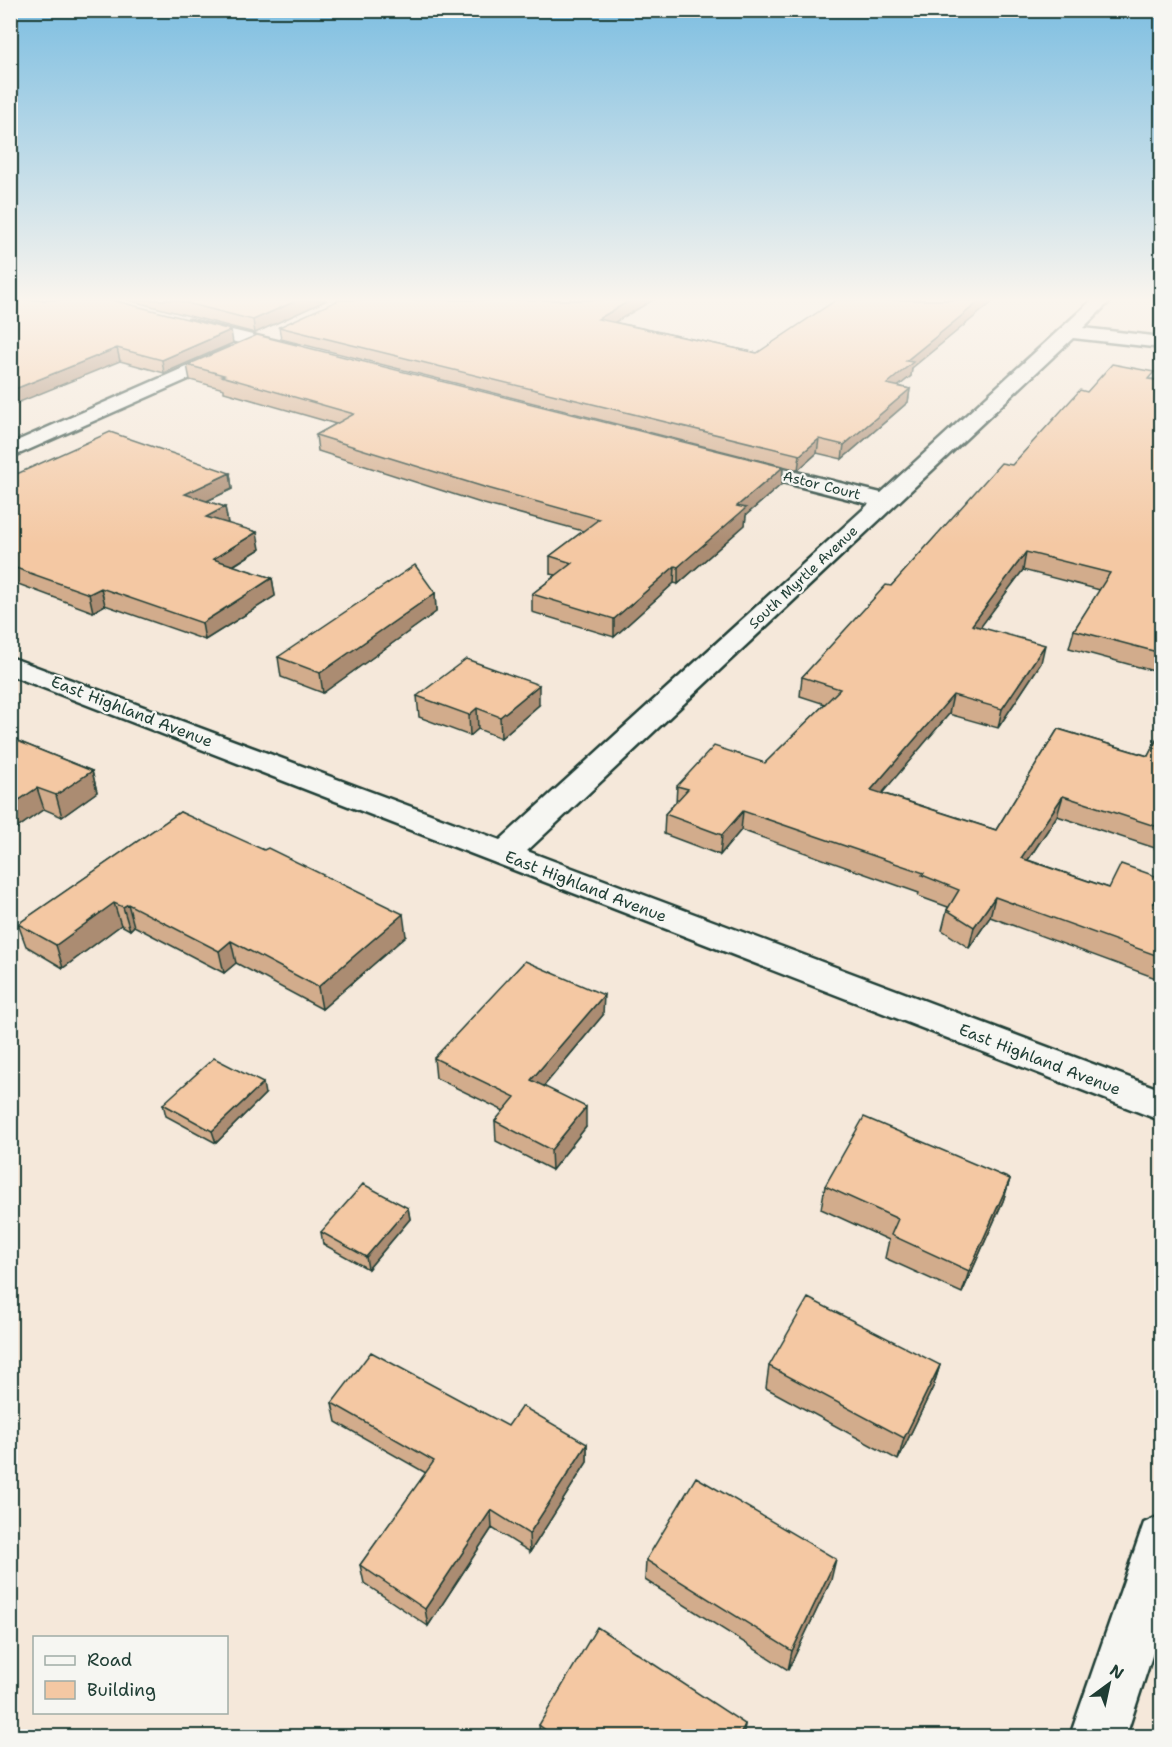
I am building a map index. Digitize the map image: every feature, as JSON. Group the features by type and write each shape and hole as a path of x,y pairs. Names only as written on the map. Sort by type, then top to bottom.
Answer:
{"street":[{"path":"10,452 168,382"},
{"name":"South Myrtle Avenue","path":"504,854 1014,382"},
{"name":"Astor Court","path":"725,461 885,501"},
{"name":"East Highland Avenue","path":"15,671 504,854 1161,1106"},
{"path":"1098,1737 1161,1541"}],"building":[{"path":"10,382 34,382 10,391"},
{"path":"240,382 442,382 783,467 737,506 746,508 614,619 532,594 572,563 550,556 599,519 484,487 316,435 354,414"},
{"path":"501,382 890,382 887,384 910,389 844,445 819,439 800,455"},
{"path":"1096,382 1161,382 1161,416 1156,424 1161,425 1161,653 1074,630 1110,573 1026,552 972,625 1045,645 1002,709 953,695 871,790 996,830 1058,729 1148,756 1161,731 1161,828 1063,796 1021,858 1109,888 1121,864 1161,878 1161,888 1154,903 1161,905 1161,957 995,897 974,927 947,910 959,890 922,875 924,873 743,811 722,835 665,814 688,789 677,786 714,746 765,763 840,689 802,677 886,585 891,586 1001,463 1012,465 1080,390 1087,392"},
{"path":"110,432 230,473 185,494 225,507 206,517 257,532 213,559 272,578 202,623 101,588 89,594 10,566 10,477"},
{"path":"415,565 435,593 320,673 278,657"},
{"path":"466,659 539,685 500,717 477,708 469,715 417,696"},
{"path":"10,738 92,771 56,795 37,788 10,806"},
{"path":"180,812 264,850 268,848 403,914 318,987 231,941 219,951 128,904 123,907 114,903 56,945 18,924"},
{"path":"525,961 604,995 531,1080 586,1107 551,1150 495,1121 515,1097 434,1058"},
{"path":"214,1058 263,1083 212,1131 163,1104"},
{"path":"864,1117 1010,1179 969,1271 891,1235 898,1219 825,1186"},
{"path":"363,1184 408,1208 366,1257 321,1232"},
{"path":"808,1298 940,1365 904,1438 769,1366"},
{"path":"371,1352 508,1426 522,1406 587,1444 529,1534 491,1510 425,1609 360,1565 434,1461 332,1403"},
{"path":"696,1477 836,1559 792,1651 646,1560"},
{"path":"597,1627 745,1724 739,1737 555,1737 539,1725"}]}
